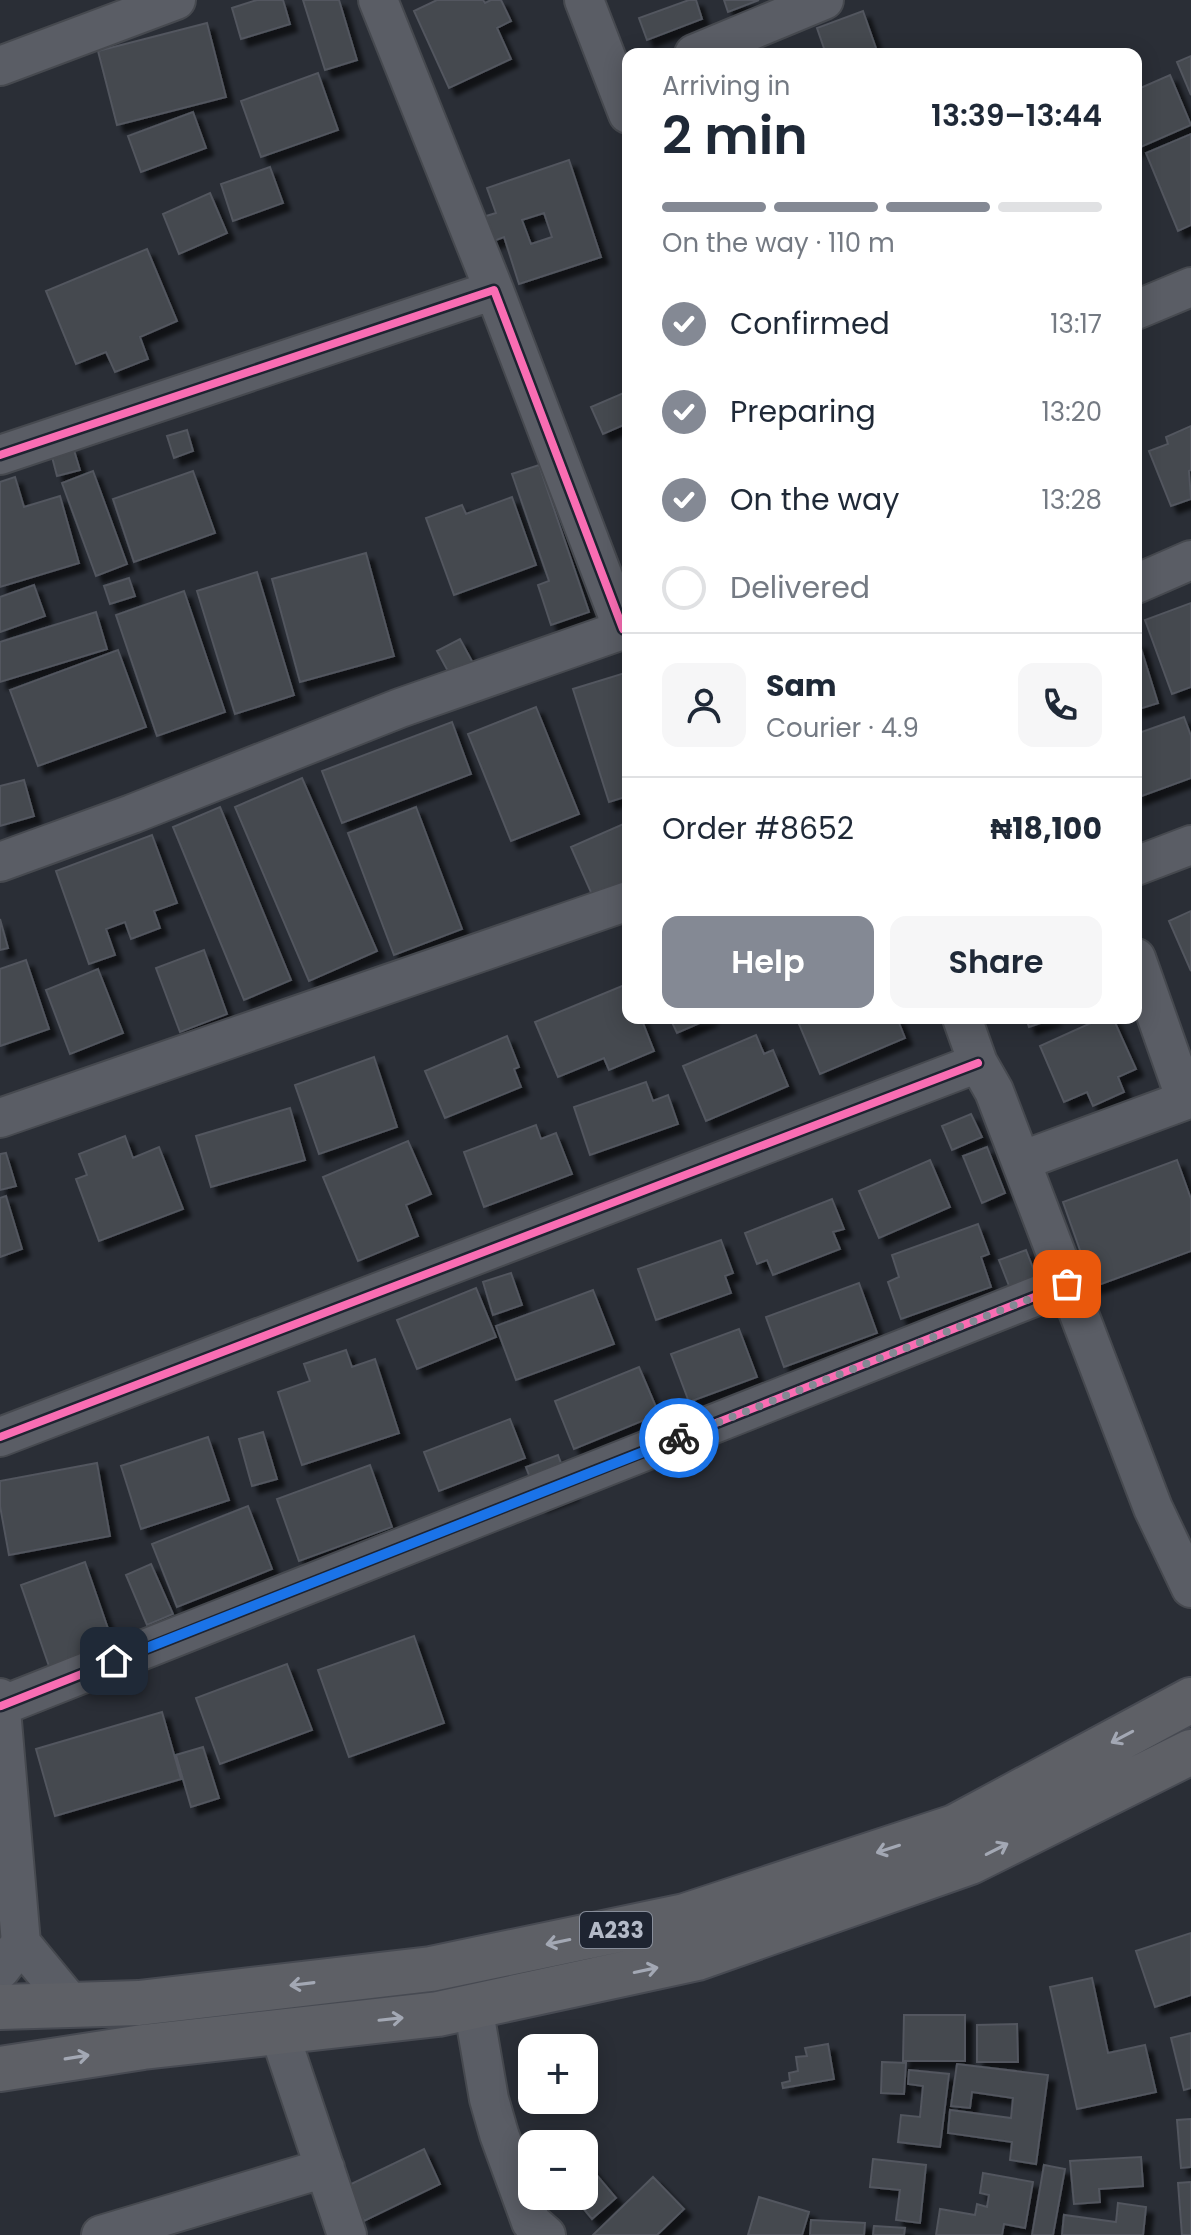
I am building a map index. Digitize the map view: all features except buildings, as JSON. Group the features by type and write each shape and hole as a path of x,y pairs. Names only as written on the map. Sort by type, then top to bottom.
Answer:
{"highway":[{"name":"A233","path":"0,2007 139,2003 431,1969 685,1916 955,1827 1191,1700"},
{"name":"A233","path":"0,2069 143,2047 438,2014 697,1958 970,1862 1191,1752"}],"street":[{"path":"0,66 176,0"},
{"path":"378,0 622,618"},
{"path":"584,0 622,88"},
{"path":"708,48 824,0"},
{"path":"1142,307 1191,287"},
{"path":"0,455 494,290"},
{"path":"1142,581 1191,560"},
{"path":"0,862 132,814 400,708 622,629"},
{"path":"1142,864 1191,845"},
{"path":"0,1118 622,903"},
{"path":"1021,1161 1188,1099 1142,974"},
{"path":"964,1024 978,1063 994,1091 1153,1508 1191,1588"},
{"path":"0,1437 978,1063"},
{"path":"1,1706 1067,1284"},
{"path":"0,1698 10,1956 72,2005"},
{"path":"473,2006 489,2099 499,2134 531,2222 546,2235"},
{"path":"279,2032 347,2235"},
{"path":"101,2235 325,2168"}],"cycle path":[{"path":"0,455 494,290 622,626"},
{"path":"0,1437 978,1063"},
{"path":"1,1706 1067,1284"}],"way so far":[{"path":"679,1438 1067,1284"}],"route":[{"path":"114,1661 679,1438"}]}
